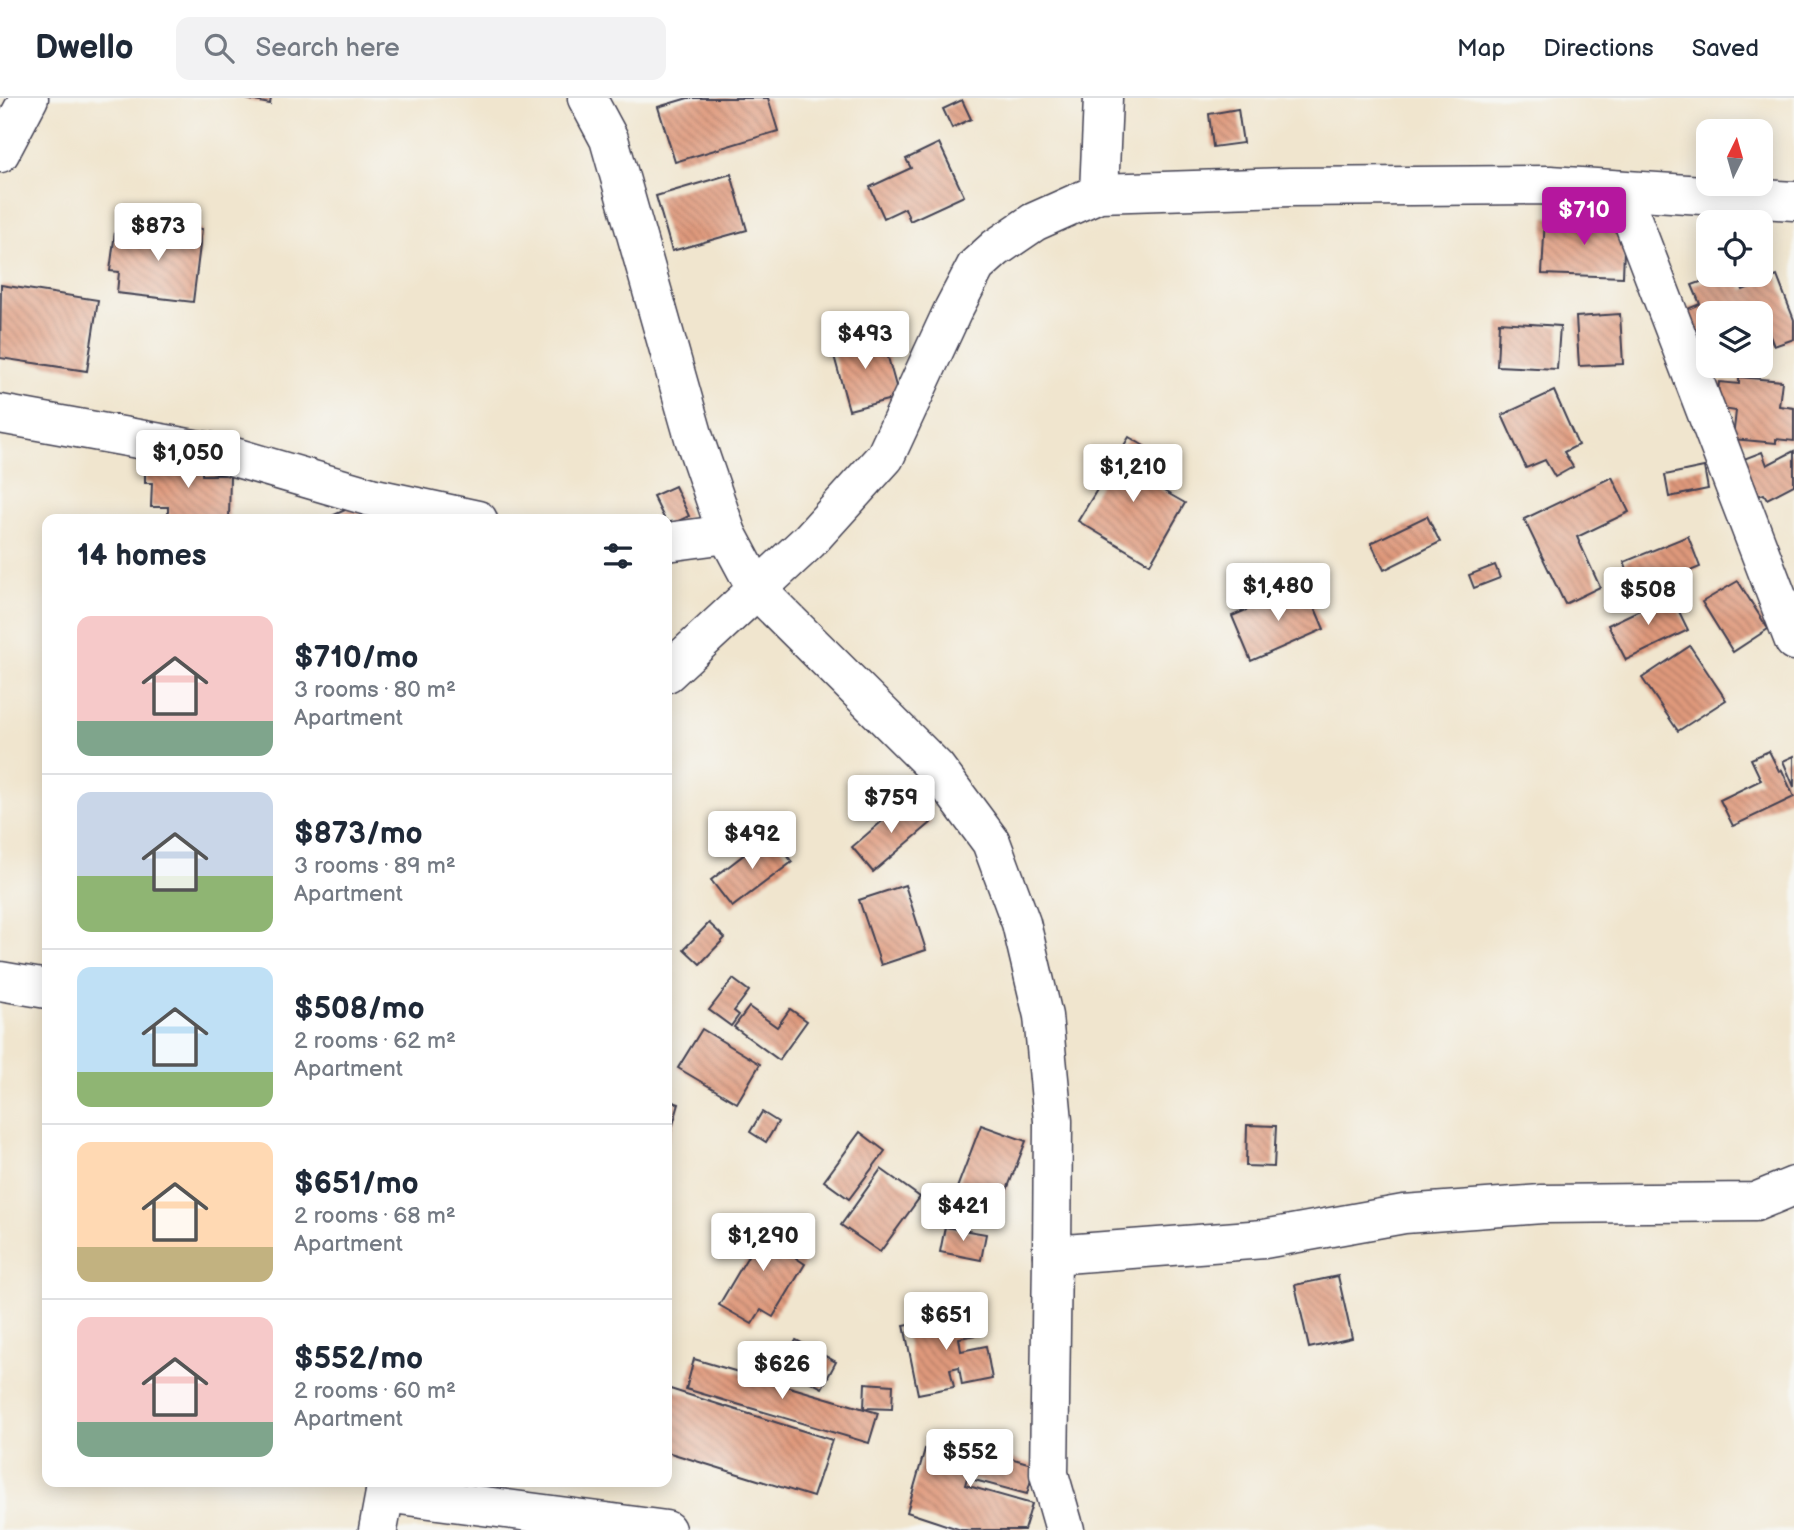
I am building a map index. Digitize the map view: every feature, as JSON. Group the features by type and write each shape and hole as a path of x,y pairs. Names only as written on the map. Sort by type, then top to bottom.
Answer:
{"street":[{"path":"0,153 29,98"},
{"path":"587,98 609,139 694,438 727,534 757,590 936,768 991,842 1021,923 1043,1016 1053,1121 1049,1474 1065,1530"},
{"path":"1099,193 1103,98"},
{"path":"672,668 809,541 885,457 976,266 996,248 1034,222 1099,193 1290,187 1550,185 1794,201"},
{"path":"1621,190 1794,641"},
{"path":"0,414 227,454 371,497 450,514"},
{"path":"672,541 727,534"},
{"path":"0,981 42,988"},
{"path":"1052,1255 1264,1239 1418,1213 1542,1204 1755,1202 1794,1186"},
{"path":"378,1530 386,1488 666,1530"}],"building":[{"path":"246,98 271,98 270,104"},
{"path":"688,98 768,98 778,131 675,162 658,107"},
{"path":"962,100 971,119 952,128 943,109"},
{"path":"1238,109 1243,143 1213,147 1209,114"},
{"path":"939,143 964,196 910,221 905,208 884,218 870,187 911,168 906,159"},
{"path":"731,174 747,230 672,251 656,196"},
{"path":"1545,217 1625,220 1623,277 1542,274"},
{"path":"171,225 202,229 193,302 117,293 119,272 110,271 115,232 137,235 137,227 156,230 155,238 169,240"},
{"path":"1777,276 1794,320 1794,339 1774,346 1773,301 1699,301 1692,285 1742,287 1743,290 1750,287 1773,287 1773,278"},
{"path":"1,285 98,300 87,371 0,358"},
{"path":"1696,306 1696,338 1685,310"},
{"path":"1620,314 1623,364 1579,366 1576,317"},
{"path":"1499,322 1560,326 1557,369 1497,366"},
{"path":"881,332 899,397 849,410 831,345"},
{"path":"1739,378 1782,381 1779,406 1794,408 1794,441 1776,439 1776,443 1733,439 1736,411 1717,408 1719,382 1739,384"},
{"path":"1554,391 1578,445 1564,452 1573,467 1555,477 1545,460 1526,468 1502,415"},
{"path":"1129,437 1163,457 1148,482 1185,503 1150,564 1078,521"},
{"path":"1794,451 1794,485 1767,499 1764,494 1752,498 1736,462 1762,452 1767,465"},
{"path":"202,456 202,475 230,475 229,514 168,514 168,507 151,507 152,483 145,483 145,461 168,462"},
{"path":"1704,467 1708,489 1669,497 1665,475"},
{"path":"1612,477 1629,512 1577,537 1600,587 1565,604 1524,519"},
{"path":"675,486 689,516 672,524 672,514 662,514 653,496"},
{"path":"356,505 360,514 336,514"},
{"path":"1427,516 1440,542 1384,570 1371,543"},
{"path":"1688,536 1700,567 1636,593 1624,562"},
{"path":"1495,565 1500,578 1474,588 1469,575"},
{"path":"1738,581 1768,629 1733,652 1702,602"},
{"path":"1305,585 1324,629 1251,661 1232,616"},
{"path":"1671,595 1688,630 1626,660 1608,625"},
{"path":"1690,646 1726,700 1678,731 1642,678"},
{"path":"1769,751 1779,771 1782,770 1794,797 1733,826 1720,800 1761,780 1751,759"},
{"path":"1794,756 1794,787 1783,761"},
{"path":"909,798 931,823 873,872 852,847"},
{"path":"771,834 792,862 732,907 711,880"},
{"path":"905,885 926,950 881,965 859,900"},
{"path":"709,923 725,938 700,964 684,949"},
{"path":"733,979 749,991 734,1011 739,1015 731,1026 709,1010"},
{"path":"749,1007 777,1027 790,1009 807,1021 779,1060 734,1027"},
{"path":"702,1029 760,1064 737,1103 678,1068"},
{"path":"672,1102 679,1104 672,1128"},
{"path":"762,1112 778,1122 766,1142 750,1132"},
{"path":"981,1125 1026,1141 1001,1205 957,1188"},
{"path":"1247,1125 1276,1126 1274,1167 1246,1166"},
{"path":"860,1132 885,1151 849,1199 824,1181"},
{"path":"881,1169 920,1197 880,1252 841,1225"},
{"path":"755,1219 803,1246 796,1258 805,1264 773,1317 761,1310 752,1324 719,1305 748,1256 737,1250"},
{"path":"945,1227 986,1234 981,1260 940,1252"},
{"path":"1338,1276 1352,1338 1309,1348 1295,1285"},
{"path":"978,1310 983,1334 959,1338 961,1351 986,1346 992,1379 962,1385 959,1367 950,1369 954,1387 918,1394 904,1325"},
{"path":"796,1340 836,1362 822,1388 782,1367"},
{"path":"694,1359 878,1413 869,1443 686,1389"},
{"path":"865,1383 893,1385 892,1409 864,1408"},
{"path":"672,1390 832,1440 813,1497 672,1454"},
{"path":"939,1438 1035,1465 1027,1494 967,1478 965,1485 1032,1504 1024,1530 961,1530 907,1512 925,1449 935,1451"}]}
